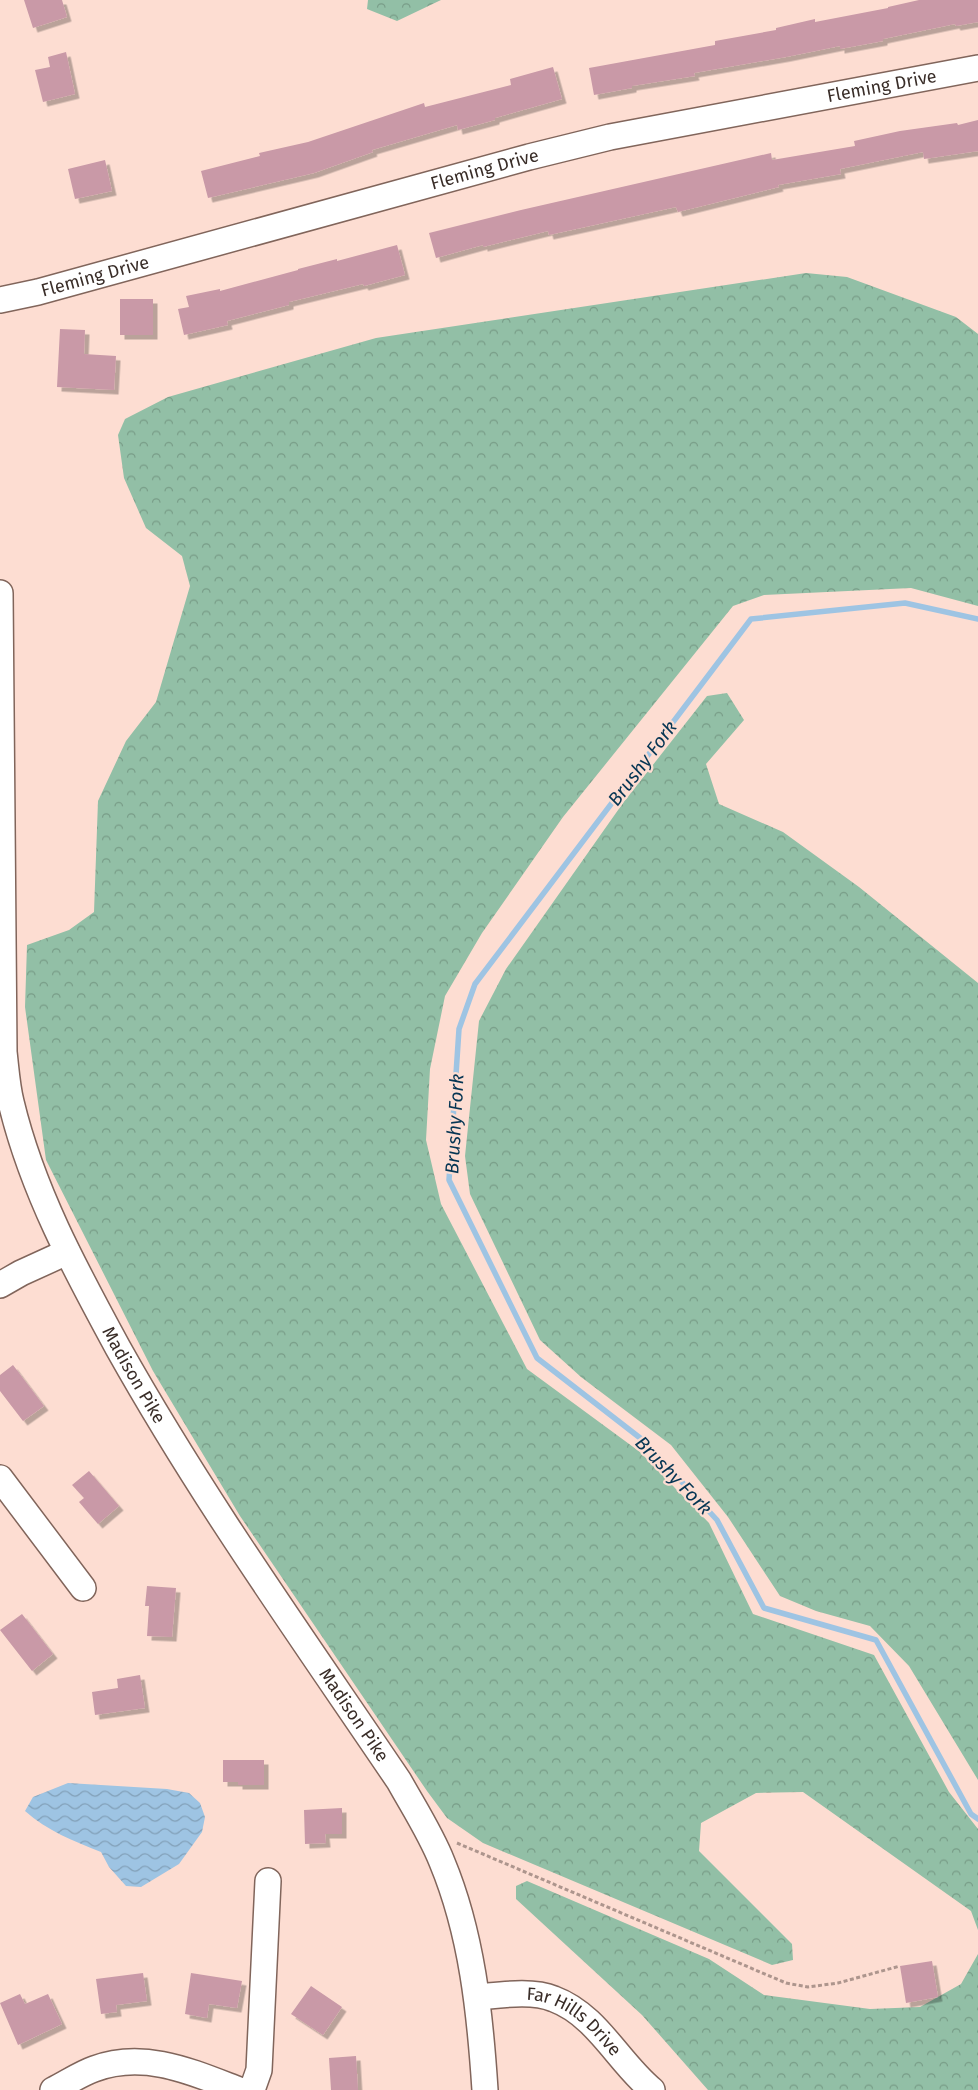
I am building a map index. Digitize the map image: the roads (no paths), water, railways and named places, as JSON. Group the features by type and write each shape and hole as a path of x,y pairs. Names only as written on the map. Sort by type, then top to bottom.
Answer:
{"street":[{"name":"Fleming Drive","path":"0,300 38,292 529,157 610,137 978,68"},
{"name":"Madison Pike","path":"0,593 1,894 4,1052 10,1100 40,1194 67,1252 176,1448 399,1781 442,1862 457,1904 478,1997 484,2090"},
{"path":"0,1285 67,1252"},
{"path":"0,1478 83,1588"},
{"path":"252,2090 259,2070 268,1881"},
{"name":"Far Hills Drive","path":"478,1997 532,1995 553,1998 571,2007 596,2029 622,2061 652,2090"},
{"path":"53,2090 94,2069 119,2063 147,2061 183,2069 239,2090"}],"water":[{"path":"68,1783 167,1789 189,1793 200,1803 205,1817 202,1832 179,1864 141,1887 126,1886 109,1867 101,1852 52,1830 25,1811 33,1797"}],"waterway":[{"name":"Brushy Fork","path":"978,619 905,603 751,619 475,984 459,1029 449,1180 537,1358 644,1441 717,1520 764,1608 876,1640 971,1814 978,1819"}]}
